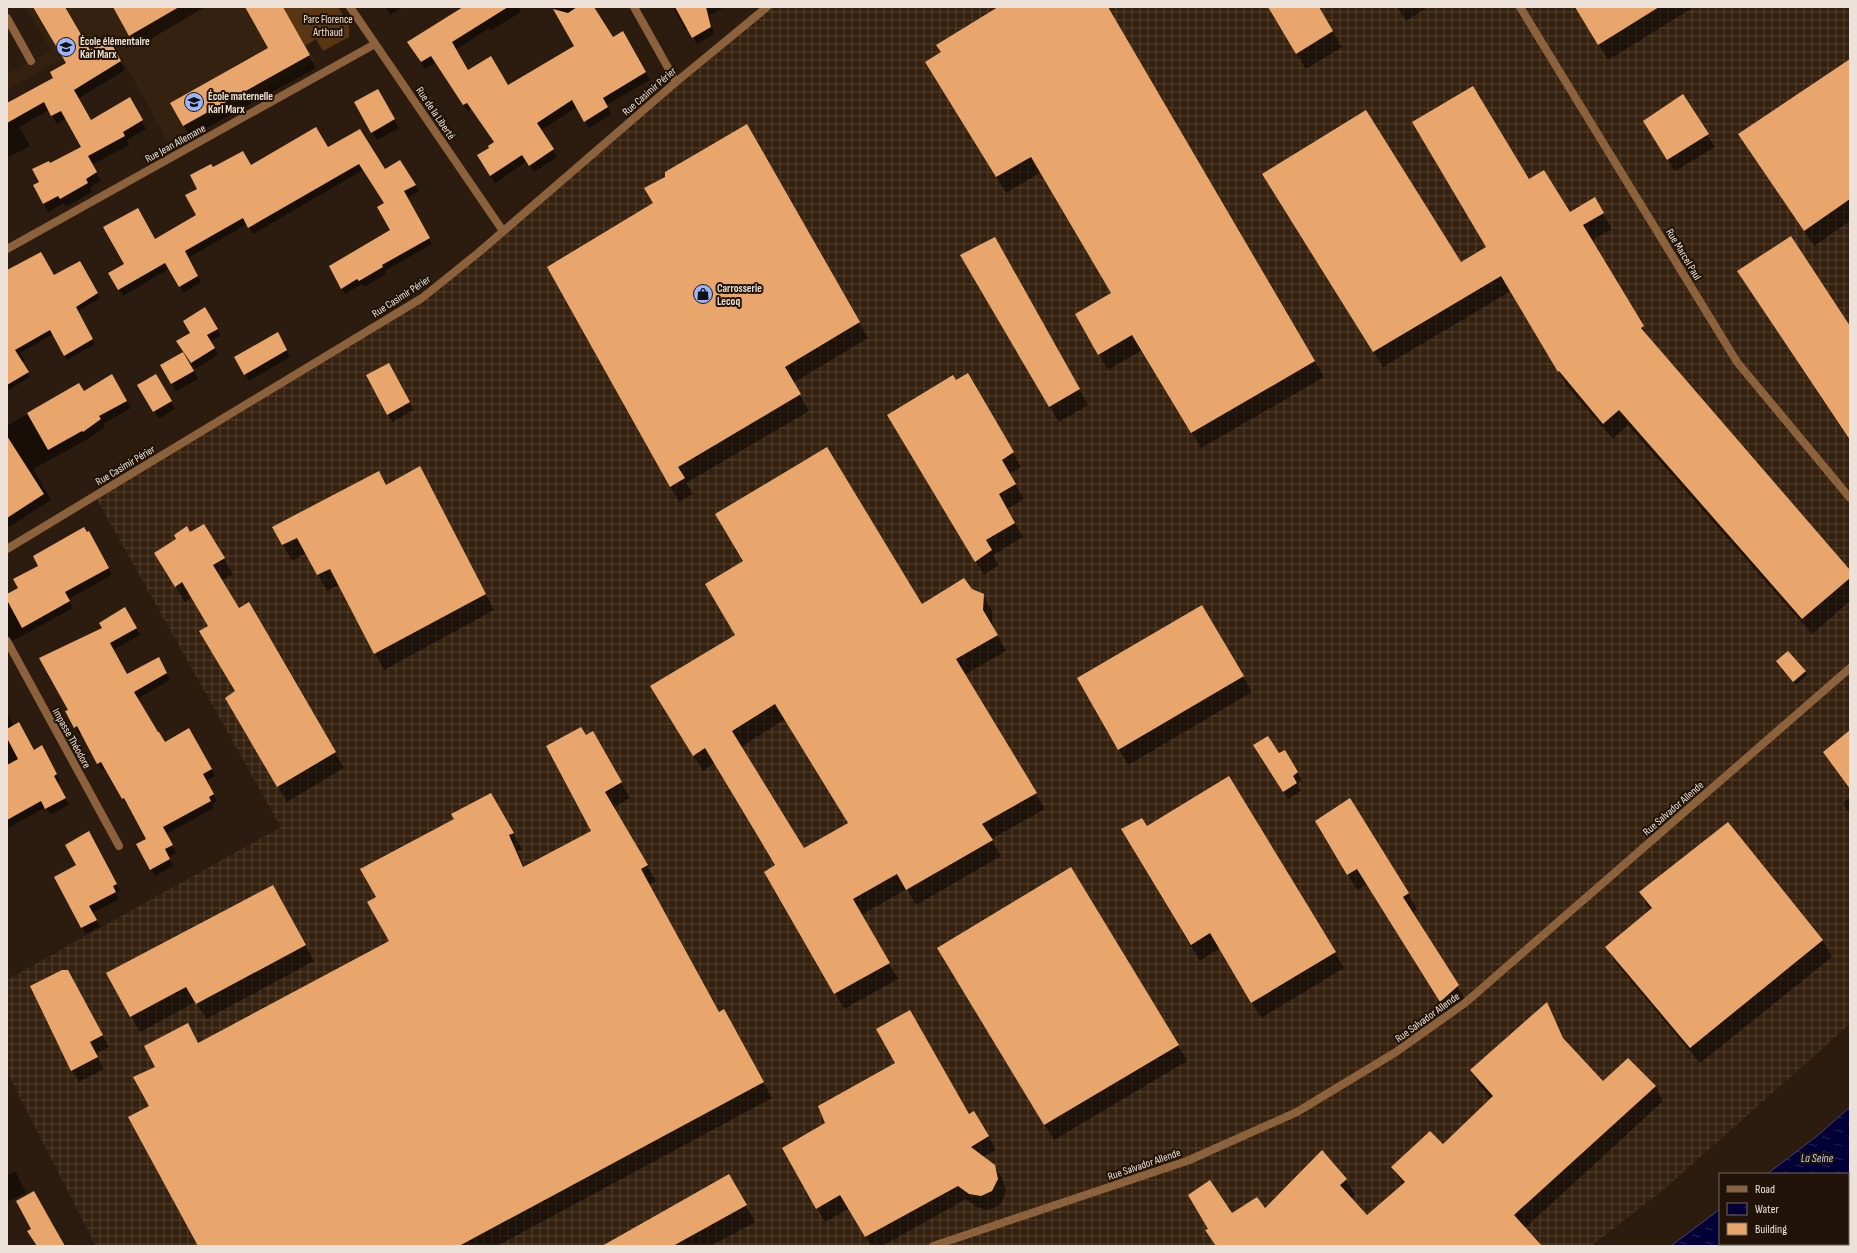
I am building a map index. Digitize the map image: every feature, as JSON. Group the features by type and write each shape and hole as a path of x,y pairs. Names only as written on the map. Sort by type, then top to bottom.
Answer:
{"street":[{"name":"Rue de la Liberté","path":"350,7 503,231"},
{"path":"634,7 676,82"},
{"name":"Rue Marcel Paul","path":"1520,7 1736,362 1850,498"},
{"name":"Rue Casimir Périer","path":"7,549 422,298 503,231 764,8"},
{"path":"7,18 31,61"},
{"name":"Rue Jean Allemane","path":"7,249 375,44"},
{"name":"Impasse Théodore","path":"7,641 119,846"},
{"name":"Rue Salvador Allende","path":"933,1246 1187,1161 1297,1112 1396,1052 1465,1003 1850,668"}],"shaded area":[{"name":"École maternelle Karl Marx","path":"26,7 283,7 315,61 168,142 108,33 7,90 7,74 51,50"},
{"path":"770,7 1850,7 1850,1024 1663,1190 1591,1246 96,1246 7,1072 7,980 281,827 95,496 422,298"}],"green space":[{"name":"Parc Florence Arthaud","path":"283,7 338,7 349,26 349,37 323,51 316,39 305,46"}],"water":[{"name":"La Seine","path":"1850,1107 1850,1246 1671,1246 1719,1210 1719,1245 1849,1245 1849,1173 1768,1173 1817,1136"}],"building":[{"path":"33,7 65,7 90,50 109,39 121,61 74,90 91,120 130,97 143,120 123,132 125,136 88,156 97,172 86,179 88,183 60,199 58,196 43,204 33,185 39,182 32,169 49,161 50,163 81,147 61,111 51,116 44,102 7,123 7,103 53,78 50,72 66,63"},
{"path":"113,7 179,7 129,36"},
{"path":"245,7 283,7 310,55 183,126 170,103 268,48"},
{"path":"463,7 508,7 452,42 468,70 491,56 508,85 574,46 553,9 568,13 577,7 594,7 613,37 623,31 646,72 603,98 608,107 584,122 572,100 537,123 554,149 529,166 522,155 490,176 477,155 489,148 488,146 494,142 467,103 463,105 431,56 421,62 407,42"},
{"path":"675,7 706,7 711,27 692,38"},
{"path":"998,7 1108,7 1315,361 1191,433 1132,335 1098,355 1075,314 1111,293 1031,157 996,177 925,62 941,52 936,45"},
{"path":"1268,7 1319,7 1333,31 1296,54"},
{"path":"1575,7 1659,7 1598,45"},
{"path":"1850,59 1850,199 1804,231 1738,134"},
{"path":"1473,86 1529,179 1544,170 1570,212 1595,197 1604,213 1583,225 1644,326 1641,328 1850,570 1850,578 1802,619 1619,410 1603,424 1559,371 1558,372 1501,276 1373,352 1262,174 1366,110 1461,262 1486,247 1412,122"},
{"path":"378,89 395,119 371,133 354,102"},
{"path":"1683,94 1709,134 1667,160 1643,121"},
{"name":"Carrosserie Lecoq","path":"747,124 860,322 785,367 801,394 678,467 685,478 670,487 547,267 653,203 644,188 665,177 665,172"},
{"path":"316,127 328,147 360,129 385,169 400,160 416,185 404,191 430,238 382,265 383,267 359,281 357,279 341,289 329,266 390,230 377,207 384,203 359,164 248,228 243,218 185,251 198,276 179,287 165,263 118,290 108,273 124,264 103,227 138,208 155,239 196,215 185,195 197,189 190,175 211,164 213,167 243,151 251,165"},
{"path":"1791,236 1850,326 1850,440 1737,271"},
{"path":"995,237 1080,389 1049,407 960,255"},
{"path":"41,252 54,275 80,261 98,293 76,307 93,339 64,356 50,330 15,350 29,372 7,385 7,270"},
{"path":"205,307 218,329 207,335 215,348 191,363 176,341 190,333 183,321"},
{"path":"278,332 287,350 244,375 234,357"},
{"path":"183,352 194,371 171,384 160,365"},
{"path":"389,363 410,402 387,415 366,375"},
{"path":"968,373 1014,452 1002,460 1016,484 999,494 1015,523 986,540 992,550 975,562 887,415 953,375 956,380"},
{"path":"112,374 127,401 99,416 101,419 83,432 82,431 48,450 27,413 79,383 84,391"},
{"path":"156,374 172,401 153,412 137,385"},
{"path":"7,436 44,494 7,518"},
{"path":"827,447 922,604 964,578 972,589 984,594 983,610 998,635 956,659 1037,793 982,824 993,840 906,890 897,874 853,899 890,963 834,994 764,872 775,865 705,748 693,756 650,686 735,635 705,584 743,561 715,514","holes":["775,704 848,823 804,848 732,731"]},
{"path":"420,466 486,594 374,654 330,569 317,575 297,538 282,545 272,527 379,471 386,485"},
{"path":"204,524 225,558 213,565 239,608 249,602 336,752 277,787 225,698 235,691 199,631 208,626 182,582 175,587 154,553 176,539 174,535 187,526 190,532"},
{"path":"84,527 87,532 89,531 109,568 65,592 70,601 22,628 7,600 7,594 18,588 13,579 38,566 33,556"},
{"path":"1202,605 1244,676 1118,750 1077,678"},
{"path":"125,607 137,628 110,643 127,674 159,657 167,673 134,692 165,742 189,728 212,769 203,774 214,794 209,797 211,801 163,827 173,845 165,849 170,859 150,870 136,844 146,839 124,798 122,799 101,762 97,764 77,726 74,728 65,711 68,710 39,658 102,628 99,623"},
{"path":"1788,651 1806,671 1793,682 1776,661"},
{"path":"19,722 34,750 42,745 57,774 54,776 66,798 45,809 41,801 7,820 7,765 18,759 7,738 7,729"},
{"path":"581,727 586,735 593,731 622,782 605,792 648,865 641,869 719,1012 724,1009 764,1082 459,1246 198,1246 128,1117 149,1106 133,1077 155,1067 144,1046 188,1023 198,1043 389,941 367,902 376,897 360,869 454,819 451,814 491,793 514,833 509,835 523,867 591,831 546,746"},
{"path":"1850,730 1850,789 1823,752"},
{"path":"1268,736 1279,753 1285,750 1298,772 1293,776 1297,783 1283,792 1253,745"},
{"path":"1229,776 1336,952 1251,1003 1210,933 1191,945 1121,829 1142,818 1147,826"},
{"path":"1350,798 1409,893 1403,897 1459,985 1440,1002 1357,869 1347,875 1315,821"},
{"path":"1728,822 1823,940 1690,1048 1605,947 1652,908 1639,892"},
{"path":"89,831 117,884 113,886 116,892 89,906 97,920 81,928 54,877 76,865 65,845"},
{"path":"1071,867 1179,1045 1044,1125 937,948"},
{"path":"273,885 306,945 196,1004 186,987 130,1017 106,973"},
{"path":"62,970 68,970 103,1035 90,1042 98,1057 71,1071 30,986"},
{"path":"1547,1002 1563,1038 1603,1081 1628,1058 1656,1086 1514,1215 1542,1246 1216,1246 1205,1230 1208,1229 1188,1195 1210,1180 1232,1213 1257,1197 1265,1208 1322,1150 1347,1179 1340,1185 1367,1215 1405,1182 1391,1167 1430,1131 1443,1144 1493,1096 1470,1070"},
{"path":"910,1010 969,1114 974,1111 989,1136 971,1147 995,1165 998,1179 992,1191 981,1196 969,1194 958,1186 865,1237 840,1195 816,1209 782,1148 825,1123 818,1106 895,1063 876,1029"},
{"path":"729,1174 747,1205 673,1246 602,1246"},
{"path":"34,1191 65,1246 37,1246 27,1231 31,1229 16,1201"}],"place":[{"name":"École élémentaire Karl Marx","path":"66,47"},
{"name":"École maternelle Karl Marx","path":"194,102"},
{"name":"Carrosserie Lecoq","path":"703,294"}]}
